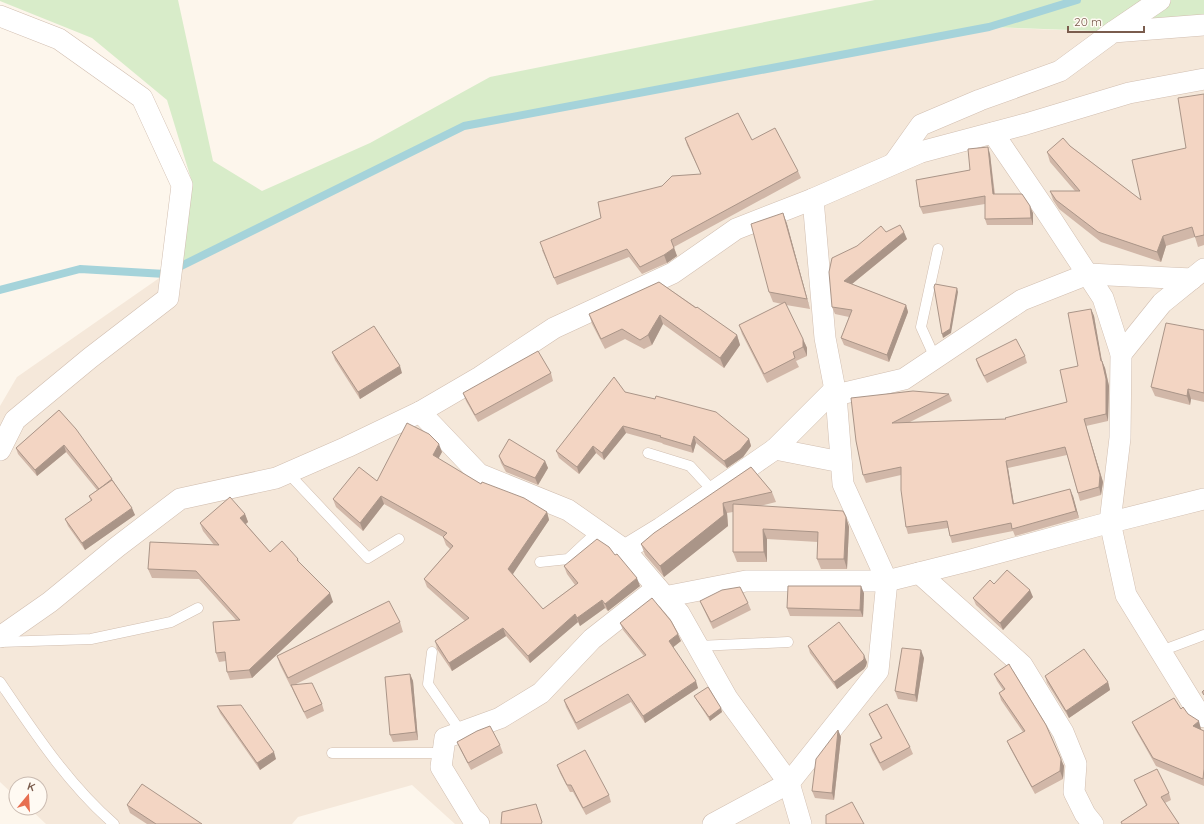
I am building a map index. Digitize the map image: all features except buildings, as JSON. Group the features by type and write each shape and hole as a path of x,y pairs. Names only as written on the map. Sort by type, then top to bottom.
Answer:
{"street":[{"path":"894,163 921,125 980,100 1060,71 1160,0"},
{"path":"0,16 59,39 142,98 182,185 168,298 90,358 15,420 0,450"},
{"path":"1113,32 1204,25"},
{"path":"0,637 50,602 117,547 180,499 276,478 347,447 420,412 480,377 554,328 673,273 736,229 813,199 921,152 993,133 1128,93 1204,79"},
{"path":"993,133 1103,298 1121,354 1120,438 1110,522 1126,595 1198,712 1204,717"},
{"path":"713,824 789,783 878,670 886,581 843,484 835,392 825,338 813,199"},
{"path":"625,550 661,528 776,449 835,392 904,379 1022,300 1088,274 1198,274"},
{"path":"1121,354 1162,303 1198,274"},
{"path":"420,412 479,474 568,510 625,550 679,613 727,698 789,783 801,824"},
{"path":"776,449 841,462"},
{"path":"479,824 472,818 441,767 445,738 500,718 542,693 592,639 661,592 746,581 886,581 1204,499"},
{"path":"919,573 1022,665 1063,732 1076,764 1074,792 1085,814 1093,824"}],"lane":[{"path":"935,358 921,327 938,249"},
{"path":"648,453 690,466 713,491"},
{"path":"288,473 368,558 399,539"},
{"path":"540,562 568,559 598,531"},
{"path":"0,642 91,639 171,622 198,608"},
{"path":"1161,651 1204,635"},
{"path":"698,646 788,642"},
{"path":"432,652 428,684 461,732"},
{"path":"0,682 43,746 95,808 114,824"},
{"path":"332,752 443,753"}],"shaded area":[{"path":"989,27 1204,36 1204,824 455,824 412,785 298,817 292,824 46,824 38,816 48,816 48,776 8,776 8,790 0,782 0,406 17,377 165,274 464,126"}],"green space":[{"path":"0,0 178,0 213,161 262,191 370,143 490,77 875,0 1143,0 1098,31 989,27 464,126 182,266 192,182 167,100 92,38"},
{"path":"1160,0 1204,0 1204,36 1113,32"}],"waterway":[{"path":"0,290 80,269 165,274 464,126 989,27 1077,0"}]}
